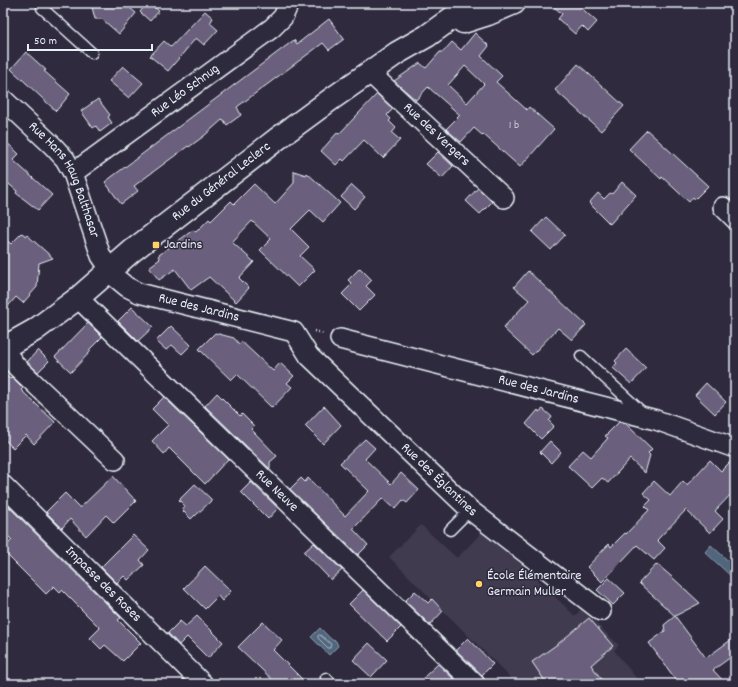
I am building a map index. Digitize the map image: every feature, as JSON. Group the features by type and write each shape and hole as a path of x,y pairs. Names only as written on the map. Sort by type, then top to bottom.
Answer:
{"main road":[{"name":"Rue du Général Leclerc","path":"3,348 35,330 78,298 132,251 281,136 369,72 427,36 452,18 480,3"},
{"name":"Rue du Général Leclerc","path":"427,36 514,3"}],"street":[{"name":"Rue Léo Schnug","path":"73,172 272,28 283,18 289,3"},
{"name":"Rue des Vergers","path":"369,72 504,198"},
{"name":"Rue Hans Haug Balthasar","path":"3,99 65,159 73,172 99,252 110,271"},
{"name":"Rue des Jardins","path":"110,271 126,287 139,293 294,332"},
{"name":"Rue Neuve","path":"78,298 475,684"},
{"name":"Rue des Églantines","path":"294,332 309,356 470,510 601,611"},
{"name":"Rue des Jardins","path":"340,339 648,418 735,448"},
{"path":"3,348 16,366 115,460"},
{"name":"Impasse des Roses","path":"3,485 203,684"}],"lane":[{"path":"42,8 92,53"},
{"path":"581,356 648,418"},
{"path":"450,530 470,510"}],"shaded area":[{"name":"École Élémentaire Germain Muller","path":"421,525 457,558 485,529 575,616 581,609 619,645 614,650 641,684 517,684 389,557"}],"water":[{"path":"711,545 735,567 734,579 705,552"},
{"path":"320,628 332,640 336,641 338,646 329,655 311,637"}],"building":[{"path":"91,3 124,3 136,13 119,34 102,19 95,19"},
{"path":"147,3 150,3 159,11 150,21 140,12"},
{"path":"550,3 576,3 597,22 588,32 582,26 575,34 558,19 562,14"},
{"path":"205,11 213,18 210,23 218,30 204,45 196,38 168,71 150,56 164,41 171,47"},
{"path":"329,19 344,39 329,50 323,43 237,107 241,115 227,125 223,119 204,136 134,186 138,191 121,204 105,182 294,40 297,44"},
{"path":"475,33 489,46 481,56 502,76 496,82 527,110 529,107 554,129 520,167 483,134 482,135 474,128 461,142 446,129 460,115 428,87 416,100 394,81 420,63 426,68 440,52 443,52 452,42 461,50","holes":["465,66 484,84 467,103 448,85"]},
{"path":"26,52 46,70 44,71 70,94 56,111 11,69"},
{"path":"578,64 624,106 601,131 555,90"},
{"path":"123,66 143,83 129,98 109,81"},
{"path":"377,94 393,109 387,115 391,119 389,121 396,128 392,133 400,140 383,158 364,140 344,161 342,159 336,165 321,151 337,133 339,134"},
{"path":"98,99 110,115 108,117 112,123 100,132 96,126 93,128 81,111"},
{"path":"647,130 708,186 695,199 693,197 689,202 662,177 661,179 629,149"},
{"path":"3,139 19,154 13,160 52,195 38,210 16,193 17,191 3,179"},
{"path":"438,152 453,166 442,178 426,164"},
{"path":"294,171 306,175 307,173 340,203 323,222 310,210 291,229 309,247 300,256 315,270 298,287 260,250 271,239 252,221 232,242 254,262 239,278 249,288 236,302 209,277 191,290 175,269 159,280 149,267 160,259 158,256 159,255 193,230 196,232 209,219 211,221 231,201 234,204 254,184 275,204 294,183"},
{"path":"622,182 636,195 610,224 589,203 598,193 604,199 610,193 612,194"},
{"path":"352,185 365,197 354,209 341,197"},
{"path":"478,188 492,202 480,214 466,201"},
{"path":"546,217 565,235 551,250 532,232"},
{"path":"22,233 26,236 27,235 53,258 39,263 37,287 23,303 16,297 3,312 3,237 11,244"},
{"path":"360,268 372,280 366,286 375,295 359,311 342,294 352,284 348,280"},
{"path":"528,271 586,325 572,340 558,328 532,355 503,328 529,300 514,287"},
{"path":"132,307 153,327 138,341 118,321"},
{"path":"88,323 102,337 71,372 55,357"},
{"path":"171,326 191,345 182,354 172,345 166,350 156,341"},
{"path":"215,333 234,338 239,344 242,342 273,371 280,363 294,376 287,383 292,387 272,408 237,374 231,380 199,349"},
{"path":"626,349 646,368 631,384 613,368 617,363 615,361"},
{"path":"38,350 49,361 38,372 27,362"},
{"path":"3,373 10,379 12,377 23,388 21,390 55,422 34,444 26,435 13,448 3,438"},
{"path":"706,383 726,402 715,414 695,395"},
{"path":"217,393 240,416 242,414 254,426 251,429 277,456 270,462 270,469 205,406"},
{"path":"164,397 228,459 205,484 169,448 164,454 152,441 168,425 152,409"},
{"path":"324,406 341,425 323,444 305,426"},
{"path":"543,409 552,417 549,421 554,426 541,439 526,424 538,410 539,412"},
{"path":"619,422 625,423 652,449 648,453 650,455 645,473 630,459 608,483 602,478 592,488 568,466 583,450 591,457 608,438 605,436"},
{"path":"365,439 375,448 365,459 391,484 401,473 419,490 407,503 403,500 395,509 383,498 353,529 368,545 358,555 290,489 301,478 305,482 308,478 345,516 369,491 340,463"},
{"path":"550,441 561,452 551,463 540,452"},
{"path":"733,459 735,459 735,490 715,511 723,519 710,533 686,510 657,540 665,548 654,560 637,545 602,582 587,567 609,544 611,547 625,533 626,534 649,510 645,506 651,500 643,493 654,481 670,496 683,481 687,485 710,460 721,471"},
{"path":"113,476 136,501 114,523 106,515 86,536 70,519 62,528 46,512 65,493 80,508"},
{"path":"251,482 278,508 268,519 241,492"},
{"path":"195,484 212,500 191,519 182,510 185,506 179,500"},
{"path":"3,501 121,618 118,620 141,643 123,661 105,645 101,649 90,638 100,628 62,590 60,592 54,586 46,594 3,551 3,549 12,540 3,531"},
{"path":"133,535 149,550 140,560 144,565 128,580 124,576 117,583 101,567"},
{"path":"314,543 342,570 331,580 304,552"},
{"path":"657,564 700,603 675,616 639,583"},
{"path":"205,566 231,591 222,601 218,596 205,609 184,588"},
{"path":"609,578 625,593 613,605 597,590"},
{"path":"363,590 401,627 387,641 349,604"},
{"path":"415,591 428,603 432,599 443,611 430,625 405,601"},
{"path":"197,616 223,642 208,658 187,637 179,645 168,633 180,621 186,626"},
{"path":"675,616 706,658 735,637 735,654 713,670 726,684 679,684 649,643 665,631 664,625"},
{"path":"589,618 613,646 591,665 605,684 547,684 532,662 559,643"},
{"path":"263,622 282,640 273,650 307,684 277,684 238,647"},
{"path":"468,638 493,664 482,675 456,650"},
{"path":"369,643 387,660 371,677 353,660"},
{"path":"438,664 459,684 431,684 424,677"}],"place":[{"name":"Jardins","path":"156,245"},
{"name":"École Élémentaire Germain Muller","path":"479,584"}]}
